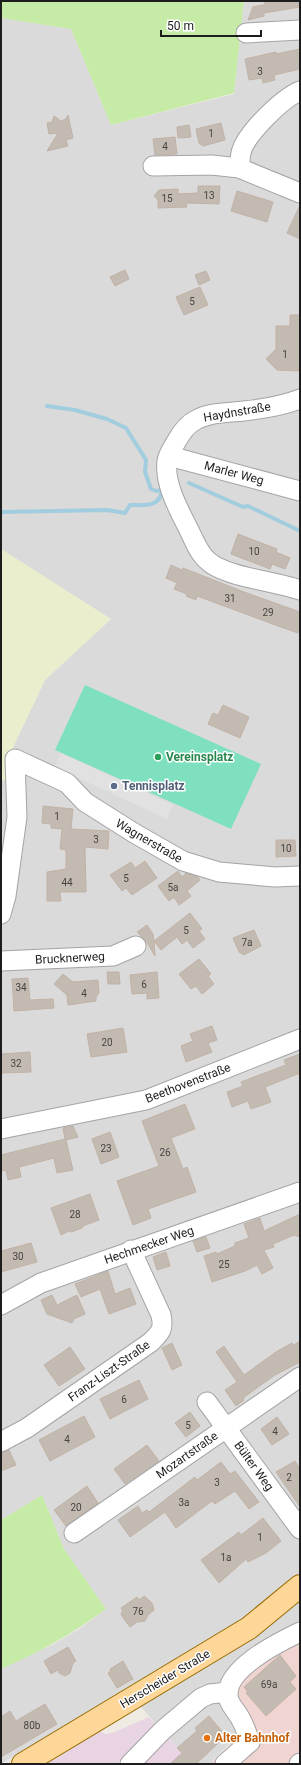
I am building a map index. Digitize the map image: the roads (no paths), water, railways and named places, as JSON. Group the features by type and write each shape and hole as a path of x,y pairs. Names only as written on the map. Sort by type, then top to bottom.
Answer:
{"main road":[{"name":"Herscheider Straße","path":"23,1764 249,1628 300,1586"}],"street":[{"path":"246,33 300,30"},
{"path":"240,168 241,151 259,124 291,95 299,94"},
{"path":"153,166 212,164 240,168 300,194"},
{"name":"Haydnstraße","path":"169,456 179,436 187,426 196,419 220,413 243,411 289,403 300,399"},
{"path":"169,456 167,476 171,489 186,524 207,561 222,570 288,585 300,590"},
{"name":"Marler Weg","path":"169,456 300,491"},
{"name":"Wagnerstraße","path":"1,914 6,896 17,817 15,760 67,783 85,802 134,834 183,861 219,872 275,878 300,876"},
{"name":"Brucknerweg","path":"1,961 113,956 136,946"},
{"name":"Beethovenstraße","path":"1,1129 146,1100 300,1039"},
{"name":"Hechmecker Weg","path":"1,1305 41,1283 131,1250 300,1192"},
{"name":"Franz-Liszt-Straße","path":"1,1442 27,1428 151,1342 159,1334 163,1325 161,1315 131,1250"},
{"name":"Mozartstraße","path":"74,1533 300,1377"},
{"name":"Bülter Weg","path":"208,1402 300,1529"},
{"path":"225,1764 250,1742 240,1717 229,1701 228,1692 234,1677 247,1665 276,1644 300,1632"},
{"path":"130,1764 163,1730 201,1698 210,1694 228,1692"}],"waterway":[{"path":"1,512 107,510 125,513 130,505 155,503 161,496 162,490 156,491 151,489 145,472 146,460 126,428 107,419 75,410 47,406"},
{"path":"189,483 243,507 248,506 300,531"}],"place":[{"name":"Vereinsplatz","path":"158,757"},
{"name":"Tennisplatz","path":"114,786"},
{"name":"Alter Bahnhof","path":"207,1738"}]}
